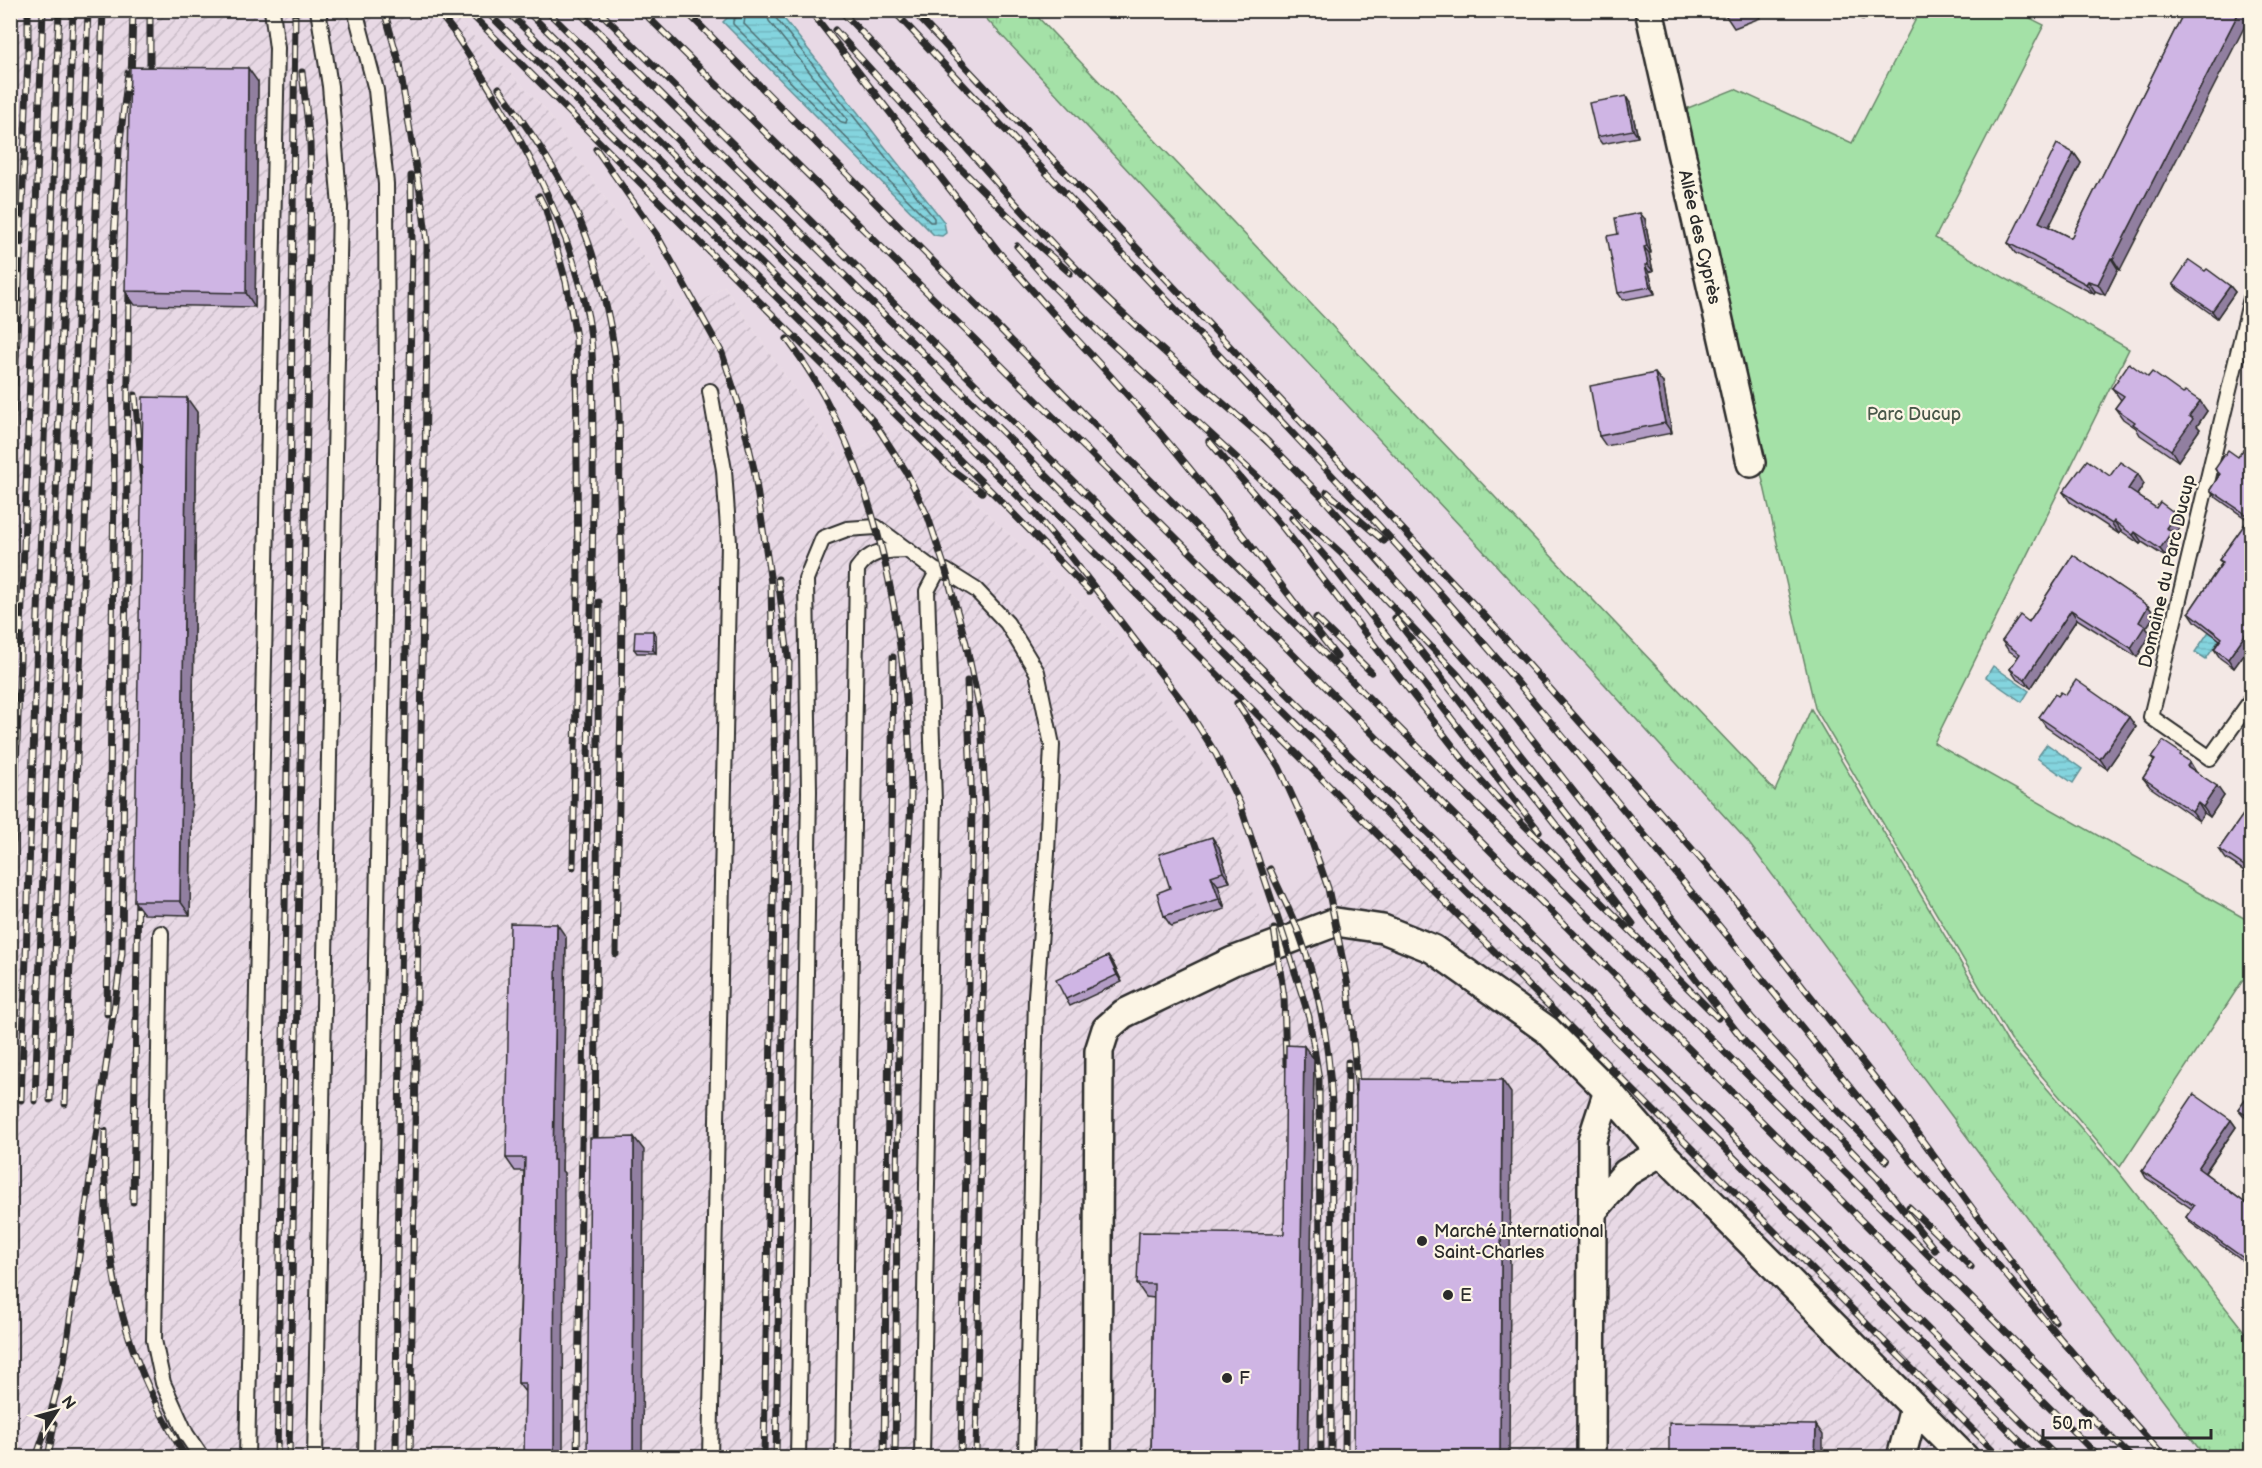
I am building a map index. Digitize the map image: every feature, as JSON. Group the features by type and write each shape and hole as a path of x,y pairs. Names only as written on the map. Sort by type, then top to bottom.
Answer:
{"street":[{"name":"Allée des Cyprès","path":"1649,10 1751,463"},
{"path":"1097,1458 1099,1051 1106,1029 1123,1014 1233,961 1336,921 1383,929 1433,949 1547,1030 1608,1091 1661,1152 1965,1458"},
{"path":"1591,1458 1592,1140 1608,1091"},
{"path":"1592,1212 1626,1173 1661,1152"},
{"path":"1901,1458 1914,1408"}],"lane":[{"path":"247,1458 277,48 272,10"},
{"path":"315,1458 340,207 330,86 318,10"},
{"path":"355,10 376,90 386,184 387,423 366,1458"},
{"name":"Domaine du Parc Ducup","path":"2252,294 2151,717 2210,758 2252,699"},
{"path":"710,1458 729,543 724,470 711,391"},
{"path":"798,1458 809,791 806,579 823,538 847,529 876,527 937,572 946,571 976,590 1007,623 1037,672 1052,745 1047,853 1036,996 1026,1458"},
{"path":"843,1458 857,569 865,558 881,551 908,550"},
{"path":"922,1458 934,801 927,591 937,572"},
{"path":"161,933 154,1340 163,1383 186,1434 202,1458"}],"shaded area":[{"path":"10,11 449,11 545,109 683,315 724,286 842,460 897,427 1121,642 1217,784 1262,922 1366,814 2015,1457 11,1457"},
{"path":"449,11 979,11 1476,543 1748,842 2205,1457 1045,1457 1121,642 897,427 842,460 724,286 683,315 545,109"}],"green space":[{"path":"979,11 1032,11 1775,791 1811,709 2008,1043 2117,1170 2251,1340 2251,1457 2205,1457 1748,842 1476,543"},
{"name":"Parc Ducup","path":"1920,11 2016,11 2044,25 1935,238 2129,349 1934,743 2251,922 2251,968 2120,1167 2011,1040 1815,708 1678,112 1735,89 1852,143"}],"water":[{"path":"735,10 778,11 944,222 946,233 942,236 934,235 723,22"},
{"path":"2212,627 2223,634 2206,659 2195,652"},
{"path":"1993,666 2029,691 2022,702 1986,677"},
{"path":"2047,744 2082,769 2073,783 2037,758"}],"building":[{"path":"1723,10 1740,10 1725,16"},
{"path":"2185,10 2240,10 2113,259 2111,258 2098,284 2088,281 2086,284 2008,243 2057,144 2074,153 2039,222 2071,238"},
{"path":"130,67 248,68 246,293 125,291"},
{"path":"1626,96 1633,130 1597,137 1589,103"},
{"path":"1640,213 1647,246 1644,247 1648,265 1645,265 1650,287 1618,293 1607,236 1618,234 1615,218"},
{"path":"2189,260 2205,271 2207,269 2230,286 2212,311 2173,284"},
{"path":"2129,363 2148,377 2152,372 2183,394 2185,391 2200,401 2189,416 2193,419 2171,450 2133,424 2135,422 2115,408 2124,396 2112,388"},
{"path":"1655,373 1665,423 1599,436 1590,386"},
{"path":"143,397 187,398 180,901 134,901"},
{"path":"2252,438 2252,625 2228,659 2214,649 2222,638 2189,612 2223,562 2219,560 2250,517 2210,490 2220,474 2215,469 2228,450 2238,457"},
{"path":"2087,460 2110,476 2120,462 2138,474 2128,489 2156,508 2160,502 2176,514 2166,528 2172,531 2160,549 2135,532 2133,535 2114,521 2112,524 2063,492"},
{"path":"2073,555 2148,606 2139,622 2145,626 2131,648 2071,610 2025,679 2010,669 2020,654 2002,641 2020,615 2029,622"},
{"path":"635,631 653,631 653,650 634,649"},
{"path":"2076,680 2129,717 2100,759 2039,717 2055,694 2058,696 2061,692 2066,695"},
{"path":"2163,741 2190,762 2187,766 2217,786 2203,807 2198,803 2192,812 2143,778 2155,760 2151,758"},
{"path":"2252,802 2252,871 2219,849"},
{"path":"1212,837 1223,872 1211,876 1219,899 1164,916 1157,893 1170,888 1159,854"},
{"path":"510,923 557,924 553,1160 555,1160 554,1458 524,1458 525,1383 518,1383 525,1158 506,1158"},
{"path":"1108,956 1117,975 1066,999 1056,980"},
{"name":"F","path":"1286,1045 1304,1046 1298,1458 1151,1458 1154,1284 1137,1284 1139,1232 1284,1234"},
{"name":"E","path":"1356,1079 1502,1080 1500,1458 1354,1458"},
{"path":"2252,1090 2252,1118 2238,1109"},
{"path":"2194,1094 2231,1120 2198,1168 2252,1208 2252,1264 2186,1217 2194,1206 2142,1171"},
{"path":"634,1137 633,1458 587,1458 590,1138"},
{"path":"1669,1423 1816,1425 1815,1458 1669,1458"}],"railway":[{"path":"10,512 28,10"},
{"path":"10,941 43,10"},
{"path":"21,1100 59,10"},
{"path":"35,1101 73,10"},
{"path":"50,1100 88,10"},
{"path":"65,1104 103,10"},
{"path":"131,82 133,10"},
{"path":"150,10 150,66"},
{"path":"277,1458 295,10"},
{"path":"384,10 399,63 427,242 410,1458"},
{"path":"437,10 461,41"},
{"path":"467,10 827,369 874,422 907,473 928,517 966,643 981,716 986,818 976,1458"},
{"path":"485,10 951,469 982,492"},
{"path":"506,10 1089,591"},
{"path":"526,10 1029,507 1070,556 1185,705 1216,754 1240,804 1285,940 1309,1017 1319,1079 1321,1458"},
{"path":"546,10 1182,639 2001,1458"},
{"path":"577,10 2037,1458"},
{"path":"598,10 2058,1458"},
{"path":"641,10 1162,524 2100,1458"},
{"path":"685,10 1086,416 2132,1458"},
{"path":"810,10 998,251 1164,437 1337,657"},
{"path":"840,10 1070,262 1142,332 1268,442"},
{"path":"893,10 1399,547 1459,614 1657,850 1992,1258 2165,1458"},
{"path":"912,10 1496,628 1667,820 1725,887 1900,1110 2055,1321"},
{"path":"835,30 960,168 1070,273"},
{"path":"455,34 517,135 552,205 579,279 592,346 593,535 577,1458"},
{"path":"10,58 10,68"},
{"path":"289,1458 311,186 310,143 302,72"},
{"path":"107,1014 114,486 113,256 119,149 128,73"},
{"path":"499,88 540,147 575,209 596,267 607,308 614,350 618,381 622,613 616,954"},
{"path":"596,149 658,237 722,353 740,408 754,469 771,583 775,781 764,1458"},
{"path":"396,1458 411,176"},
{"path":"539,196 546,210 566,282 576,337 578,588 573,867"},
{"path":"1017,246 1099,332 1342,554 1458,675 1745,1042 1878,1178 1935,1250"},
{"path":"36,1458 49,1420 64,1362 122,953 129,280"},
{"path":"787,339 819,388 846,441 867,497 883,555 904,675 911,792 900,998 895,1458"},
{"path":"135,395 143,482"},
{"path":"1263,437 1321,496 1500,698 1751,1017 1887,1161"},
{"path":"1209,441 1284,529 1466,763 1498,799 1718,1018"},
{"path":"1327,492 1384,541"},
{"path":"1292,518 1328,560 1539,831"},
{"path":"776,1458 789,663 778,579"},
{"path":"595,1154 599,602"},
{"path":"1316,618 1371,672"},
{"path":"1395,618 1633,924"},
{"path":"884,1458 893,657"},
{"path":"961,1458 972,808 967,681"},
{"path":"1237,703 1279,767 1308,831 1328,888 1348,986 1358,1094"},
{"path":"1270,869 1307,956 1318,998 1329,1060 1332,1103 1331,1458"},
{"path":"133,1202 138,890"},
{"path":"1274,929 1284,997 1286,1064"},
{"path":"1345,1458 1348,1062"},
{"path":"105,1131 108,1233 121,1309 133,1350 146,1382 186,1458"},
{"path":"1909,1207 1971,1267"},
{"path":"48,1458 54,1424"}],"place":[{"name":"Marché International Saint-Charles","path":"1422,1241"},
{"name":"E","path":"1448,1295"},
{"name":"F","path":"1227,1378"}]}
